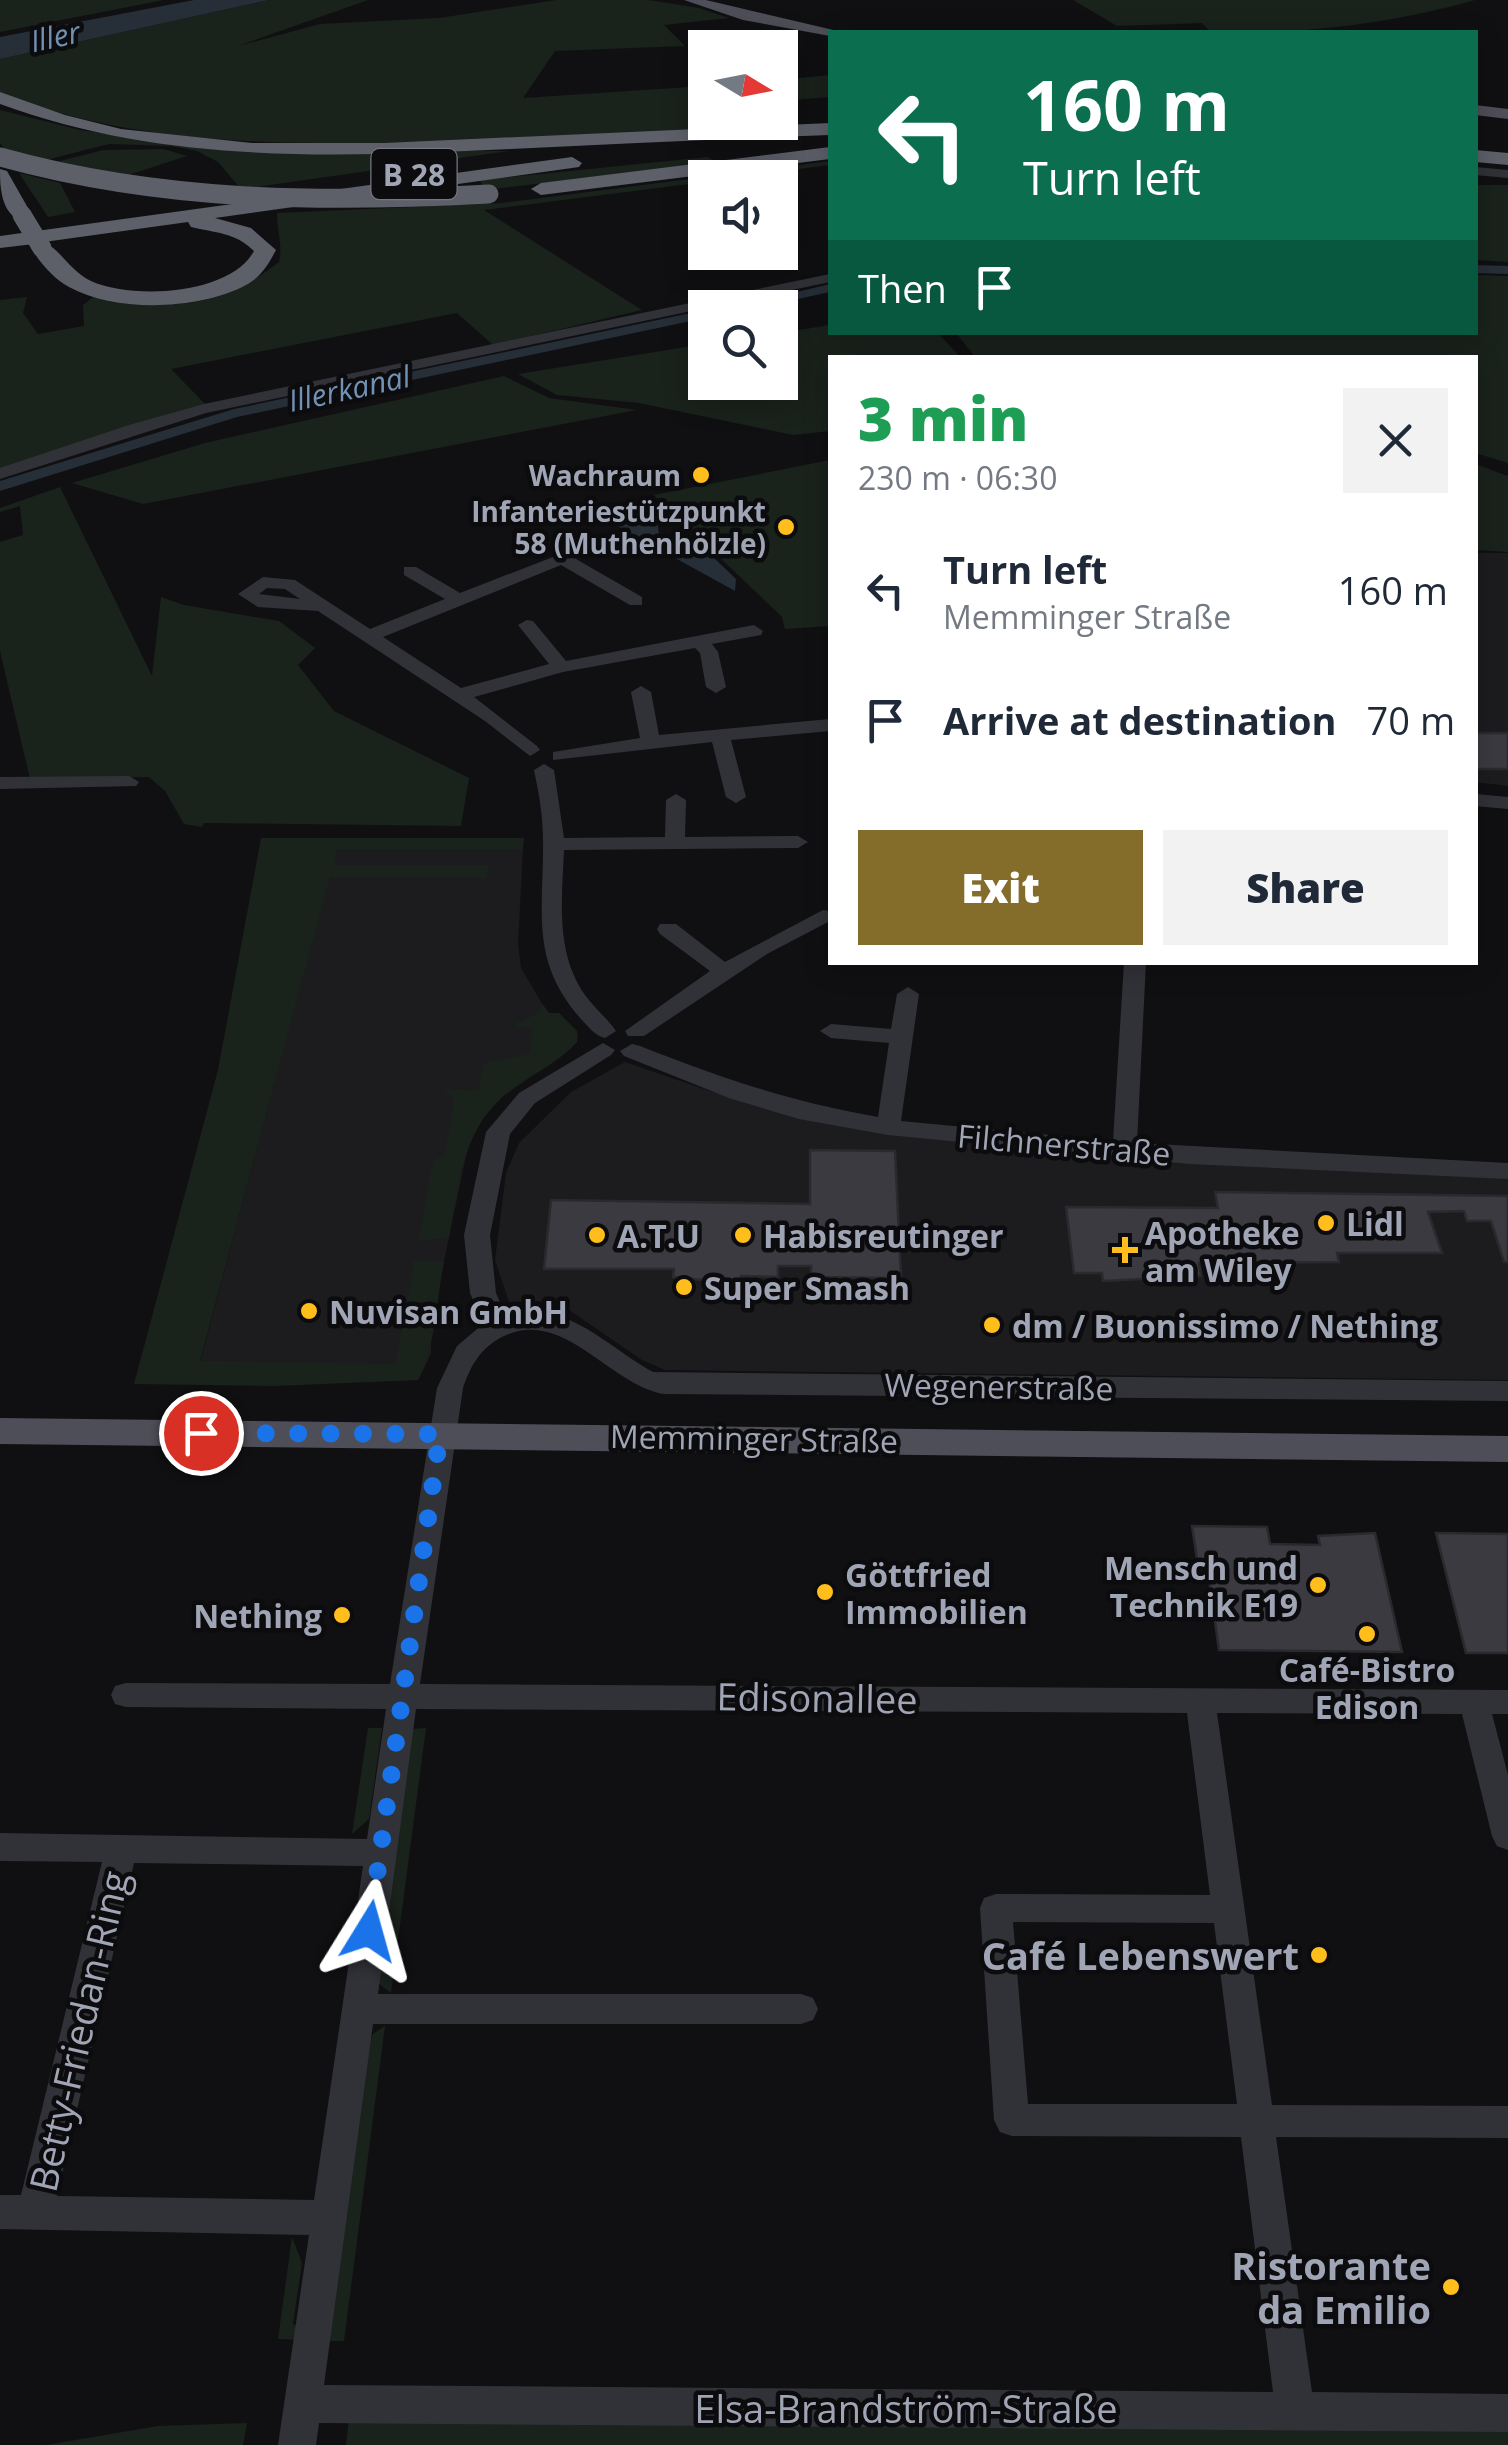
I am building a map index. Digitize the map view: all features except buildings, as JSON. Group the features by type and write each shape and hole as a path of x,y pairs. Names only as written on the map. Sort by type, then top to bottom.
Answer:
{"highway":[{"path":"0,98 56,119 113,131 255,146 403,147 828,133"},
{"name":"B 28","path":"0,233 504,163 828,133"},
{"name":"B 28","path":"0,242 526,168 686,152 828,144"},
{"path":"1478,147 1508,150"},
{"path":"0,156 94,180 239,197 346,200 489,194 828,153"},
{"path":"1478,156 1508,159"},
{"path":"0,175 56,268 95,291 155,298 195,294 230,284 255,269 264,256 265,250 254,237 230,227 136,222"}],"main road":[{"path":"691,0 744,16 828,31"},
{"path":"1478,110 1508,114"},
{"name":"Memminger Straße","path":"0,1431 1508,1448"}],"street":[{"path":"1478,171 1508,174"},
{"path":"0,474 89,442 204,409 828,278"},
{"path":"368,637 607,541"},
{"path":"564,559 636,600"},
{"path":"410,571 459,600"},
{"path":"297,2445 440,1434 456,1370 480,1339 504,1326 483,1293 485,1281 478,1261 479,1219 492,1153 503,1123 518,1105 604,1040 571,995 553,956 554,812 552,763 546,748 530,750 459,695 320,606"},
{"path":"527,625 561,667"},
{"path":"459,695 561,667 754,630"},
{"path":"699,641 708,652 716,688"},
{"path":"641,692 651,742"},
{"path":"552,763 651,742 828,725"},
{"path":"720,736 736,797"},
{"path":"0,783 129,782"},
{"path":"675,843 676,800"},
{"path":"1478,800 1508,803"},
{"path":"554,844 798,842"},
{"path":"634,1041 759,948 823,916"},
{"path":"668,929 725,972"},
{"path":"1124,1151 1136,965"},
{"path":"888,1127 908,994"},
{"path":"831,1031 902,1037"},
{"name":"Filchnerstraße","path":"604,1040 620,1054 634,1041 737,1093 799,1111 888,1127 1124,1151 1508,1171"},
{"name":"Wegenerstraße","path":"504,1326 534,1319 562,1325 593,1341 640,1380 664,1384 1508,1391"},
{"name":"Edisonallee","path":"126,1695 1508,1702"},
{"path":"1200,1700 1295,2412"},
{"path":"1474,1702 1508,1836"},
{"name":"Betty-Friedan-Ring","path":"0,1847 380,1853"},
{"name":"Betty-Friedan-Ring","path":"121,1850 17,2213 330,2218"},
{"path":"1228,1909 996,1908 1012,2120 1508,2122"},
{"path":"358,2009 801,2009"},
{"name":"Elsa-Brandström-Straße","path":"304,2404 1508,2413"}],"shaded area":[{"path":"0,0 164,0 0,32"},
{"path":"269,0 368,0 238,46 320,24 439,18 556,0 648,0 699,8 729,18 664,25 685,46 555,51 523,98 688,87 688,131 427,142 331,143 187,136 93,121 0,93 0,59"},
{"path":"1073,0 1475,0 1410,16 1300,30 1209,30 1202,23 1117,26"},
{"path":"828,75 828,97 798,100 798,78"},
{"path":"0,110 80,130 218,150 509,151 241,189 218,162 197,151 171,146 109,144 46,160 4,149 0,143"},
{"path":"163,149 187,156 125,176 56,162 103,150"},
{"path":"708,157 712,160 688,160 688,166 485,190 480,180"},
{"path":"828,161 828,165 798,169 798,165"},
{"path":"19,173 60,183 75,212 48,217"},
{"path":"688,179 688,184 484,210 642,310 493,345 457,313 171,369 206,405 0,473 0,300 27,297 23,313 38,334 84,326 83,305 93,297 168,305 213,298 257,278 279,262 277,213 502,203"},
{"path":"1478,185 1508,185 1508,262 1478,260"},
{"path":"1478,275 1508,276 1508,463 1478,454 1478,355 974,355 958,335 1478,335"},
{"path":"828,325 828,335 940,335 958,355 828,355 828,431 793,435 639,403 557,395 518,374 688,347 688,400 798,400 798,330"},
{"path":"504,376 549,398 637,410 143,504 72,483 205,443"},
{"path":"828,460 828,626 785,629 782,617 654,495"},
{"path":"1478,465 1508,476 1508,552 1478,550"},
{"path":"60,487 152,676 161,597 184,605 279,621 315,648 298,665 334,711 469,778 461,826 204,823 202,827 184,824 165,791 149,777 30,779 0,651 0,542 23,535 20,506 0,512 0,508"},
{"path":"1478,553 1508,553 1508,786 1478,782"},
{"path":"261,838 524,838 523,849 337,849 334,865 489,865 486,878 330,877 200,1361 396,1364 414,1261 444,1262 432,1338 418,1380 274,1386 134,1384 218,1070"},
{"name":"Nuvisan GmbH","path":"337,848 523,849 518,943 521,968 549,1013 559,1013 577,1031 578,1038 570,1049 501,1098 481,1121 468,1146 431,1324 431,1354 418,1380 194,1385"},
{"path":"543,1005 549,1013 559,1013 577,1031 577,1042 489,1111 464,1162 449,1238 418,1241 433,1161 445,1154 454,1100 444,1089 478,1090 484,1063 530,1054 532,1028 516,1027 516,1023 534,1015"},
{"path":"625,1062 710,1091 829,1122 967,1142 1144,1160 1508,1176 1508,1380 665,1370 642,1360 569,1310 542,1301 509,1302 495,1260 506,1173 519,1143 571,1092"},
{"path":"368,1728 382,1728 369,1819 352,1834"},
{"path":"426,1728 391,1993 378,1983 410,1729"},
{"path":"385,2026 344,2341 327,2341 368,2047 373,2034"},
{"path":"292,2237 302,2263 293,2324 304,2329 304,2340 278,2339"},
{"path":"349,2419 1508,2429 1508,2445 346,2445"},
{"path":"247,2423 243,2445 46,2445 158,2426"}],"water":[{"name":"Iller","path":"194,0 269,0 0,59 0,37"},
{"path":"640,507 656,512 659,534 685,550 713,557 736,579 735,591 599,516"}],"waterway":[{"name":"Illerkanal","path":"1478,269 1508,270"},
{"name":"Illerkanal","path":"798,295 828,288"},
{"name":"Illerkanal","path":"0,486 234,413 688,318"}],"place":[{"name":"Wachraum","path":"701,475"},
{"name":"Infanteriestützpunkt 58 (Muthenhölzle)","path":"786,527"},
{"name":"Lidl","path":"1326,1223"},
{"name":"A.T.U","path":"597,1235"},
{"name":"Habisreutinger","path":"743,1235"},
{"name":"Apotheke am Wiley","path":"1125,1250"},
{"name":"Super Smash","path":"684,1287"},
{"name":"Nuvisan GmbH","path":"309,1311"},
{"name":"dm / Buonissimo / Nething","path":"992,1325"},
{"name":"Mensch und Technik E19","path":"1318,1585"},
{"name":"Göttfried Immobilien","path":"825,1592"},
{"name":"Nething","path":"342,1615"},
{"name":"Café-Bistro Edison","path":"1367,1634"},
{"name":"Café Lebenswert","path":"1319,1955"},
{"name":"Ristorante da Emilio","path":"1451,2287"}],"route":[{"path":"201,1433 440,1434 369,1931"}]}
